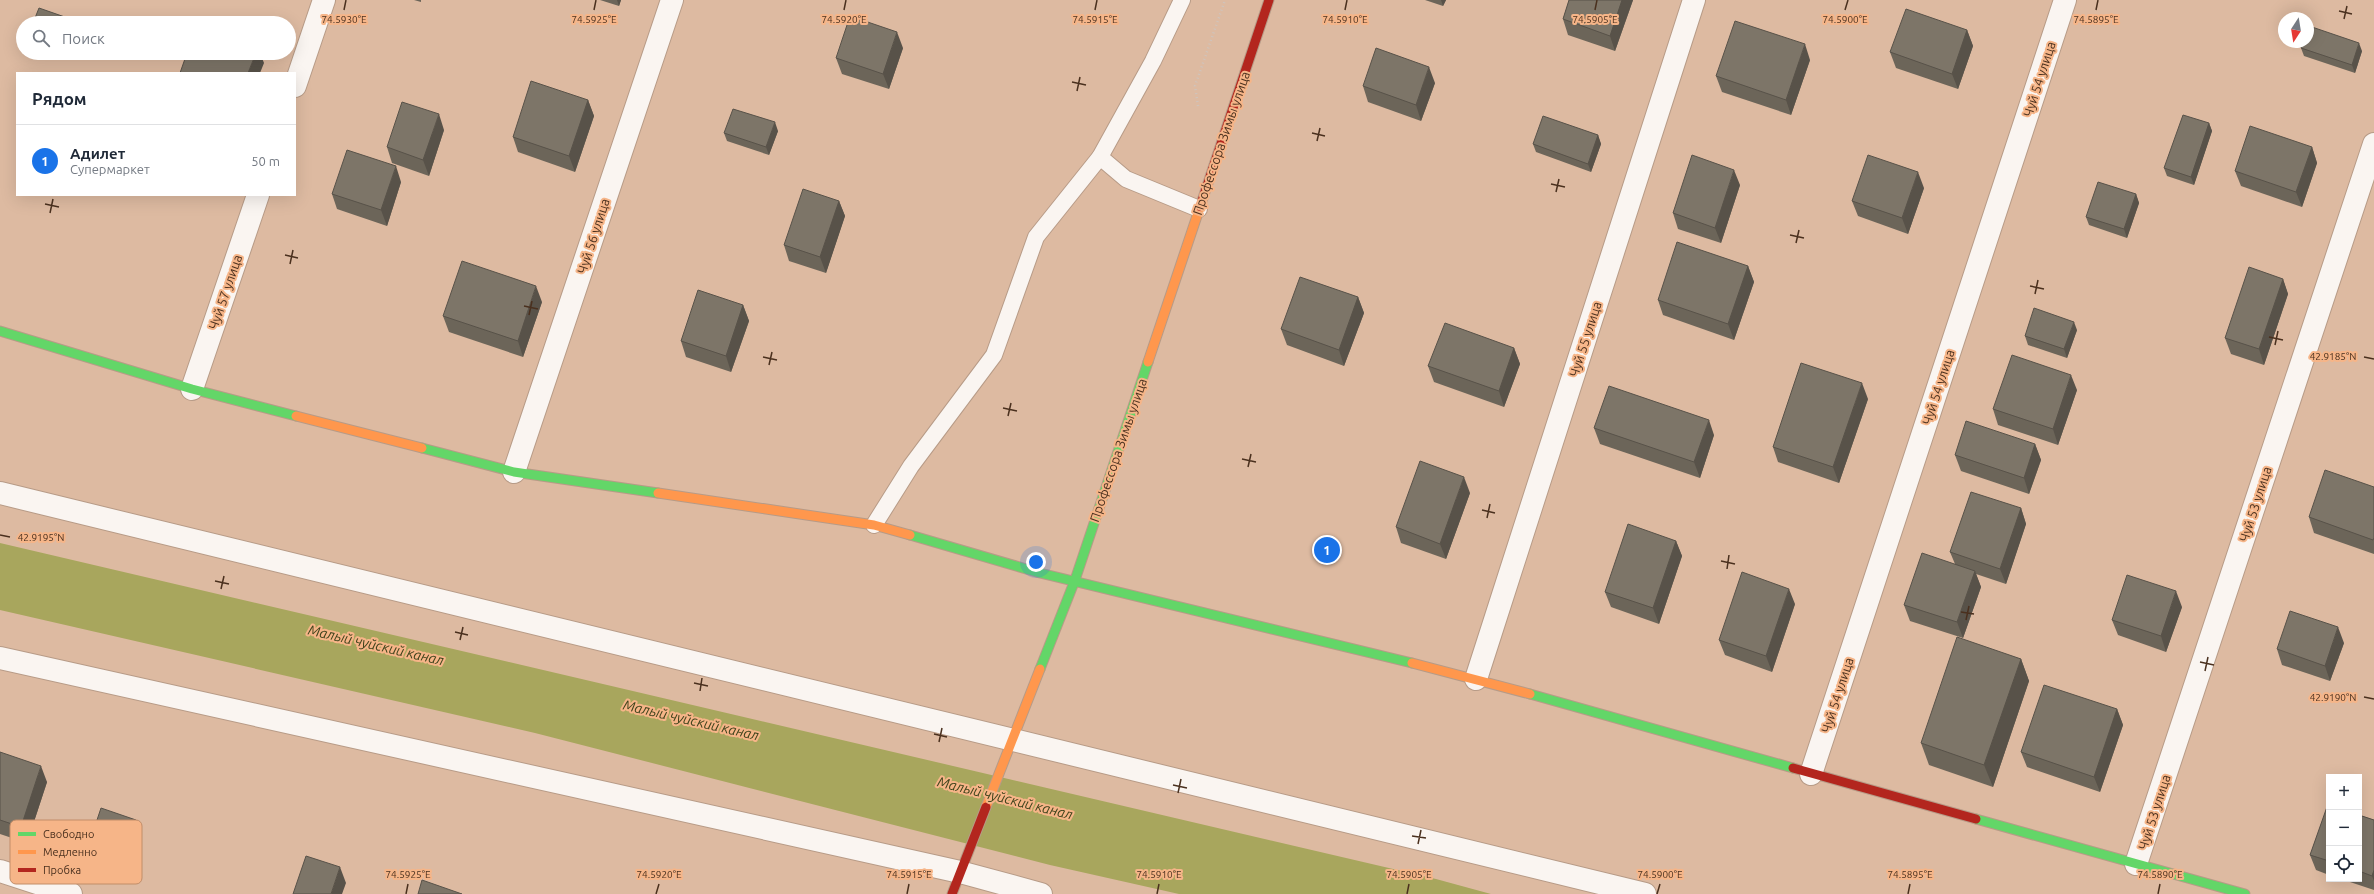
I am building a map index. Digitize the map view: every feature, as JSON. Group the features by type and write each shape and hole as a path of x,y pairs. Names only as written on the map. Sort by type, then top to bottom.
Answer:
{"street":[{"path":"296,83 324,0"},
{"name":"Чуй 56 улица","path":"514,472 672,0"},
{"name":"Профессора Зимы улица","path":"952,894 1014,740 1075,580 1269,0"},
{"name":"Чуй 55 улица","path":"1476,679 1694,0"},
{"name":"Чуй 54 улица","path":"1811,774 2065,0"},
{"name":"Чуй 53 улица","path":"2136,864 2374,144"},
{"name":"Чуй 57 улица","path":"192,390 258,196"},
{"path":"0,332 192,390 514,472 874,525 1040,572 1476,679 1811,774 2245,894"},
{"path":"0,493 1645,894"},
{"path":"0,658 960,872 1041,894"},
{"path":"0,872 10,876"},
{"path":"28,884 42,890 71,894"}],"lane":[{"path":"874,525 911,466 994,355 1036,237 1100,157 1153,61 1182,0"},
{"path":"1100,157 1126,179 1199,209"}],"water":[{"name":"Малый чуйский канал","path":"0,543 1436,879 1491,894 1179,894 1050,865 535,733 0,610"}],"building":[{"path":"1569,0 1622,0 1610,36 1563,19"},
{"path":"39,8 62,16 36,16"},
{"path":"1906,9 1967,30 1952,74 1890,52"},
{"path":"850,16 897,32 883,74 836,58"},
{"path":"1735,21 1805,44 1786,100 1716,76"},
{"path":"2314,28 2359,43 2352,65 2301,48 2314,48"},
{"path":"1376,48 1429,67 1416,105 1363,86"},
{"path":"185,60 253,60 248,72 180,72"},
{"path":"531,81 588,100 569,156 513,137"},
{"path":"402,102 439,114 423,160 387,147"},
{"path":"733,109 775,122 766,147 724,133"},
{"path":"2183,115 2209,123 2191,177 2164,168"},
{"path":"1543,116 1598,135 1588,164 1533,144"},
{"path":"2250,126 2312,147 2296,192 2235,171"},
{"path":"347,150 396,166 381,210 332,194"},
{"path":"1692,155 1734,170 1715,228 1673,213"},
{"path":"1868,155 1918,172 1902,218 1852,201"},
{"path":"2098,182 2136,194 2124,229 2086,217"},
{"path":"803,189 839,201 820,257 784,245"},
{"path":"1677,242 1748,266 1728,324 1658,300"},
{"path":"462,261 536,286 518,341 443,316"},
{"path":"2249,267 2283,279 2259,349 2225,338"},
{"path":"1300,277 1358,297 1339,350 1281,329"},
{"path":"698,290 743,305 726,356 681,341"},
{"path":"2034,308 2074,322 2064,349 2025,336"},
{"path":"1445,323 1514,348 1499,391 1428,366"},
{"path":"2012,355 2071,375 2053,429 1993,409"},
{"path":"1801,363 1862,383 1833,467 1773,447"},
{"path":"1609,386 1709,420 1694,462 1594,428"},
{"path":"1966,421 2035,444 2024,478 1955,455"},
{"path":"1420,461 1464,477 1440,544 1396,527"},
{"path":"2325,470 2374,487 2373,540 2309,517"},
{"path":"1971,492 2021,508 2000,569 1950,552"},
{"path":"1628,524 1676,541 1653,608 1605,592"},
{"path":"1922,553 1975,571 1957,622 1904,605"},
{"path":"1742,572 1789,589 1766,656 1719,640"},
{"path":"2127,575 2176,591 2161,636 2112,620"},
{"path":"2290,611 2338,627 2325,666 2277,649"},
{"path":"1957,637 2021,659 1984,765 1921,743"},
{"path":"2044,685 2117,709 2094,777 2021,752"},
{"path":"0,752 41,766 23,820 10,820 10,823 0,820"},
{"path":"101,808 136,820 97,820"},
{"path":"2326,810 2326,860 2310,855"},
{"path":"2362,816 2374,820 2374,870 2372,876 2362,872"},
{"path":"306,856 340,867 331,894 293,894"},
{"path":"422,880 462,894 418,894"}],"traffic: fast":[{"path":"0,331 192,389 296,416"},
{"path":"1040,669 1075,580 1148,362"},
{"path":"422,448 514,472 658,493"},
{"path":"910,535 1040,573 1412,663"},
{"path":"1530,694 1793,768"},
{"path":"1976,819 2245,894"}],"traffic: slow":[{"path":"1148,362 1200,207"},
{"path":"296,416 422,448"},
{"path":"658,493 874,525 910,535"},
{"path":"1412,663 1530,694"},
{"path":"986,807 1040,669"}],"traffic: jam":[{"path":"1200,207 1269,0"},
{"path":"1793,768 1976,819"},
{"path":"952,894 986,807"}],"place":[{"name":"Адилет","path":"1327,550"}]}
